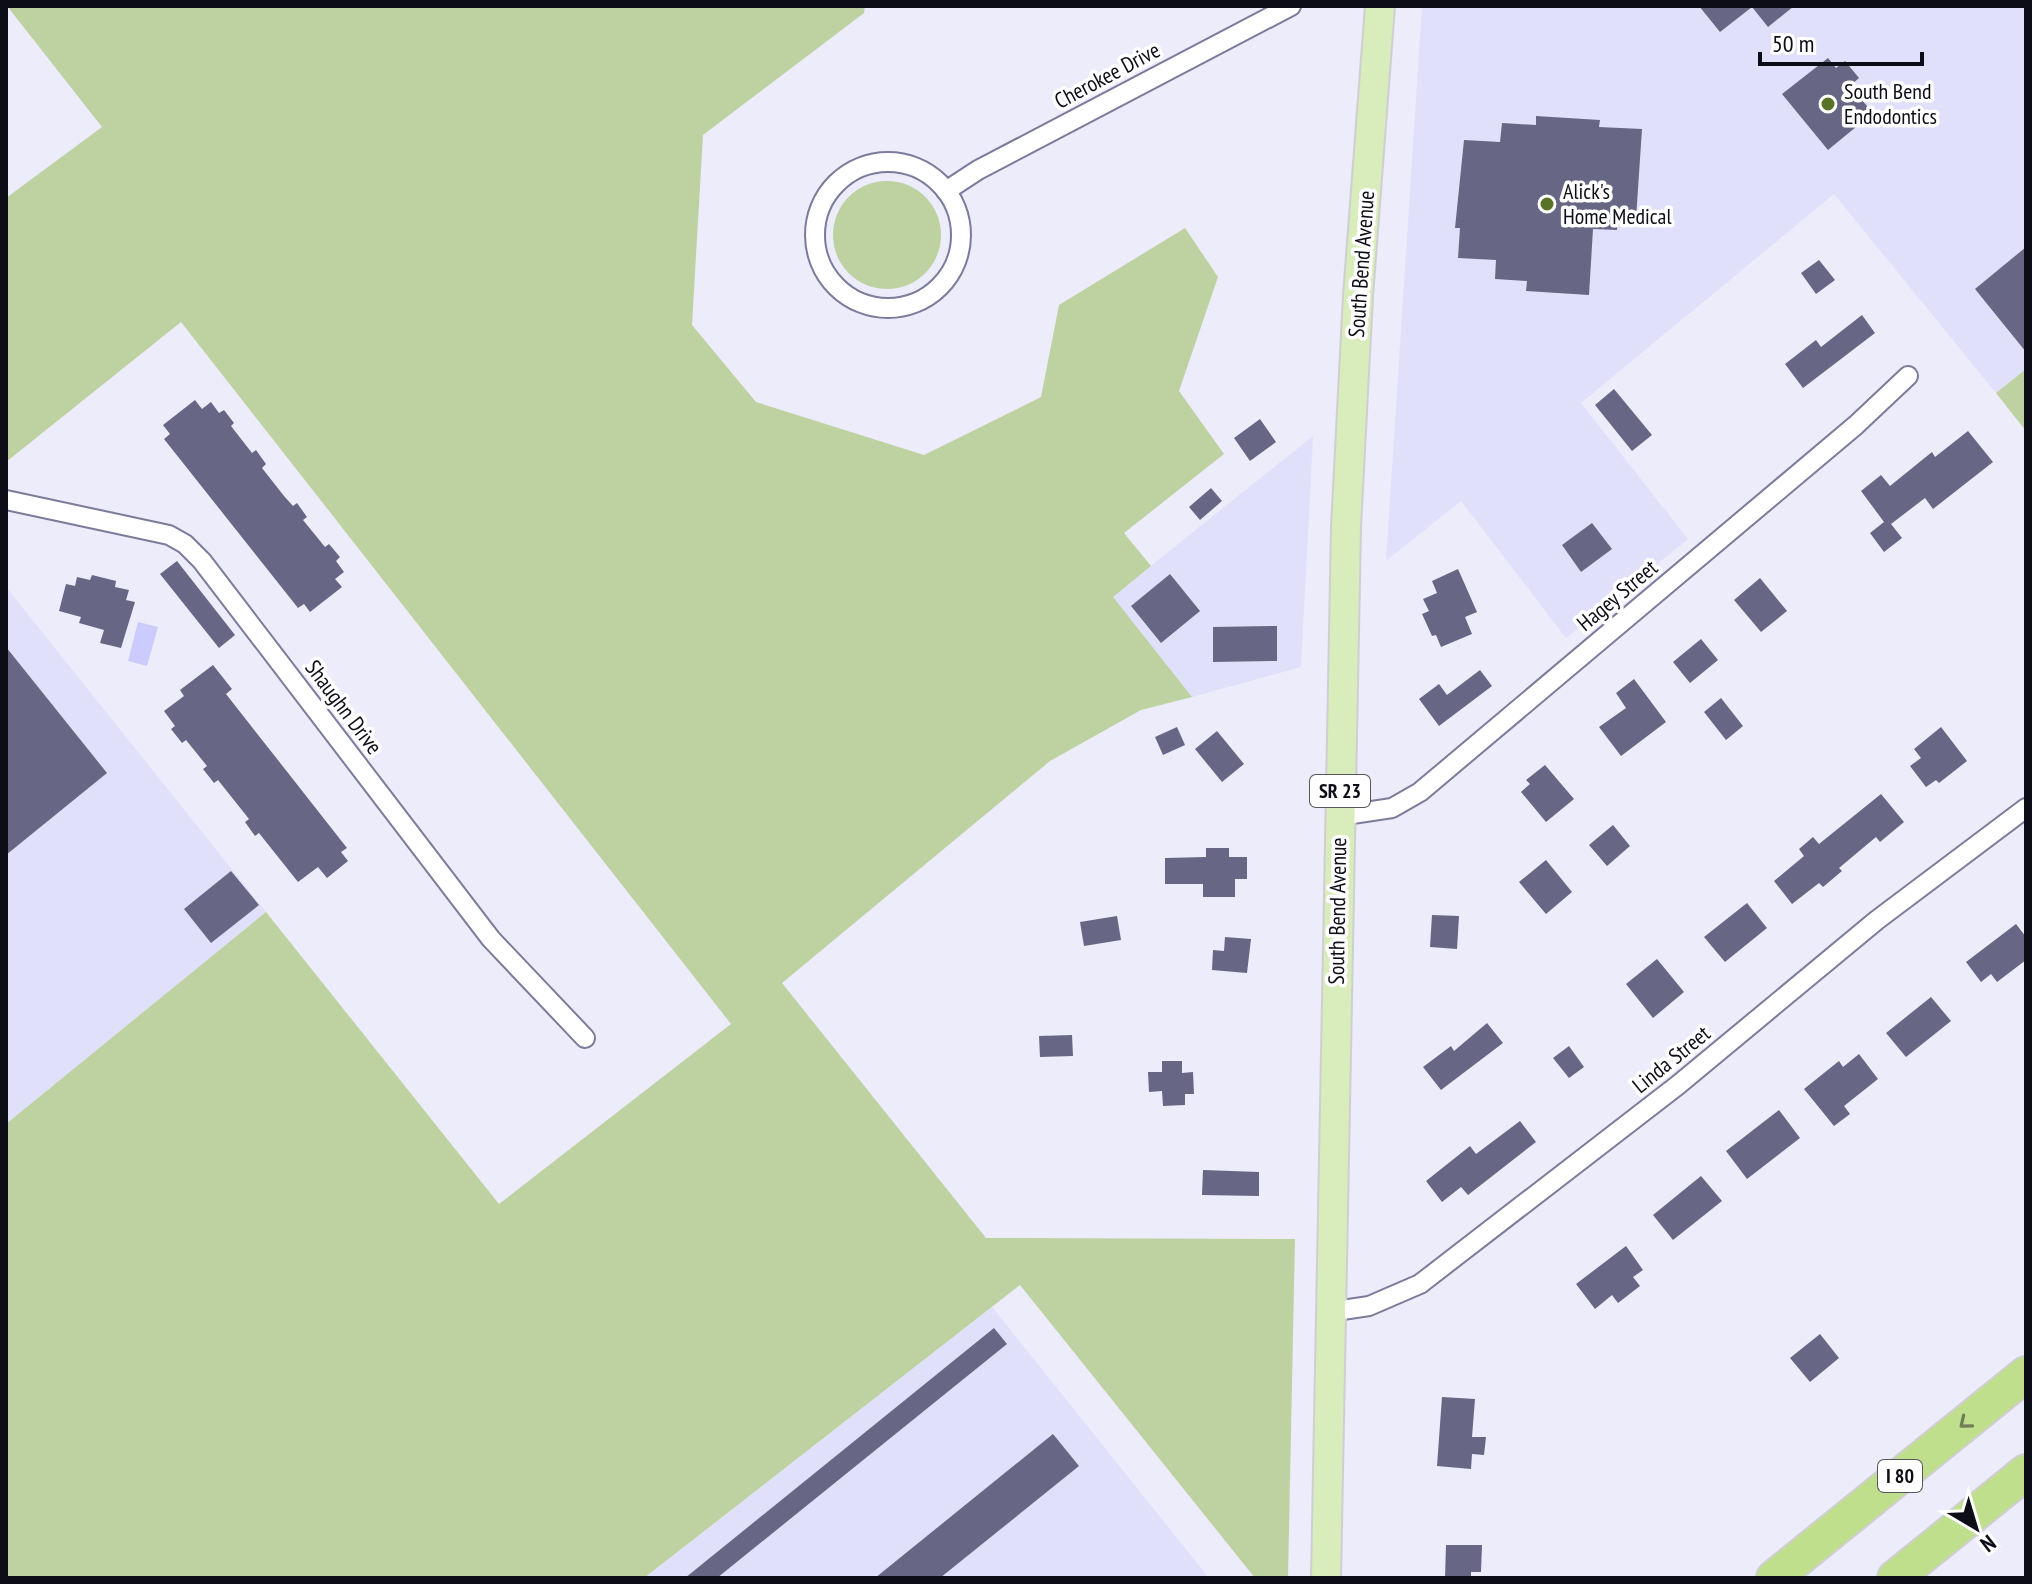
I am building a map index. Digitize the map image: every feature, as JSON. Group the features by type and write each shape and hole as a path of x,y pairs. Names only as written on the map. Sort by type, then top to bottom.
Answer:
{"highway":[{"name":"I 80","path":"1774,1578 2026,1374"},
{"path":"1895,1578 2026,1472"}],"main road":[{"name":"South Bend Avenue","path":"1326,1578 1346,527 1358,296 1380,6"}],"street":[{"name":"Cherokee Drive","path":"946,191 978,170 1291,6"},
{"path":"887,162 910,165 930,176 946,191 956,210 960,251 946,279 923,299 893,308 862,304 844,295 828,279 818,258 814,236 823,203 844,176 864,166 887,162"},
{"name":"Hagey Street","path":"1339,816 1392,808 1420,792 1856,425 1908,376"},
{"name":"Shaughn Drive","path":"6,500 169,535 185,544 202,561 491,939 585,1038"},
{"name":"Linda Street","path":"1329,1312 1365,1308 1420,1284 1678,1085 1877,920 2026,808"}],"shaded area":[{"path":"1422,6 2026,6 2026,369 1996,393 1834,194 1581,403 1688,539 1566,638 1461,501 1386,561"},
{"path":"1313,436 1301,667 1192,697 1112,597"},
{"path":"6,587 266,912 6,1124"},
{"path":"992,1307 1209,1578 644,1578"}],"green space":[{"path":"7,6 865,6 864,13 703,135 692,325 756,402 924,455 1041,397 1059,305 1185,228 1218,277 1179,391 1224,454 1124,533 1151,566 1113,597 1192,697 1141,710 1050,761 782,983 986,1238 1295,1239 1288,1578 1255,1578 1020,1285 644,1578 6,1578 6,1124 266,912 499,1204 731,1024 181,322 6,462 6,198 102,127"},
{"path":"887,181 908,185 925,197 937,214 941,235 937,256 925,273 908,285 887,289 866,285 849,273 837,256 833,235 837,214 849,197 866,185"},
{"path":"2026,369 2026,431 1996,393"}],"water":[{"path":"138,622 158,627 147,666 128,661"}],"building":[{"path":"1699,6 1794,6 1768,27 1752,7 1720,32"},
{"name":"South Bend Endodontics","path":"1828,58 1836,68 1845,61 1859,78 1850,86 1873,113 1828,150 1782,94"},
{"path":"1536,116 1600,120 1599,127 1642,129 1636,219 1618,218 1617,230 1593,229 1589,295 1526,291 1527,281 1495,279 1496,260 1458,258 1460,228 1455,228 1464,140 1500,142 1502,123 1536,125"},
{"path":"2026,247 2026,352 1975,289"},
{"path":"1819,260 1835,280 1816,294 1801,273"},
{"path":"1862,315 1875,333 1803,388 1785,364 1816,340 1821,347"},
{"path":"1614,389 1652,435 1632,451 1595,405"},
{"path":"195,400 202,409 211,402 219,413 224,410 234,423 231,426 252,453 256,450 266,464 262,468 284,496 293,506 297,503 307,517 303,520 325,547 329,544 340,557 336,561 344,572 335,579 342,587 310,612 304,604 298,608 164,439 170,434 163,425"},
{"path":"1260,419 1276,442 1250,461 1234,438"},
{"path":"1968,431 1993,462 1933,509 1925,498 1891,524 1902,538 1884,552 1870,533 1884,522 1861,491 1881,475 1890,486 1932,452 1935,457"},
{"path":"1211,488 1222,501 1200,520 1189,507"},
{"path":"1592,523 1612,549 1581,572 1562,545"},
{"path":"177,561 235,635 219,648 160,574"},
{"path":"1458,569 1477,612 1465,617 1472,634 1441,647 1422,614 1429,611 1423,599 1437,593 1432,581"},
{"path":"1170,574 1200,611 1161,643 1131,606"},
{"path":"92,575 116,581 115,587 129,590 126,600 135,602 121,648 100,643 104,630 79,623 81,617 59,611 66,584 75,586 77,577 90,580"},
{"path":"1760,578 1787,611 1761,632 1734,600"},
{"path":"1277,626 1277,661 1213,662 1213,627"},
{"path":"1701,639 1718,660 1690,683 1673,662"},
{"path":"6,647 107,773 6,855"},
{"path":"213,665 232,689 226,694 347,848 341,852 348,861 327,878 318,867 298,882 259,833 255,836 245,822 249,819 218,780 214,783 203,769 207,766 186,740 182,743 171,729 175,726 164,711 184,696 180,690"},
{"path":"1480,670 1492,686 1439,726 1419,699 1439,684 1447,695"},
{"path":"1634,679 1666,722 1621,756 1599,727 1626,708 1616,693"},
{"path":"1721,698 1743,726 1726,740 1704,712"},
{"path":"1177,727 1185,745 1163,755 1155,737"},
{"path":"1941,727 1967,761 1939,783 1936,780 1926,787 1910,766 1921,758 1914,749"},
{"path":"1217,731 1244,764 1222,782 1195,749"},
{"path":"1545,765 1574,799 1546,822 1521,792 1530,784 1526,780"},
{"path":"1881,794 1904,822 1880,842 1876,837 1839,868 1842,871 1823,887 1819,883 1792,904 1774,881 1804,856 1799,849 1813,837 1819,844"},
{"path":"1613,825 1630,846 1607,866 1589,845"},
{"path":"1206,848 1229,848 1229,857 1247,857 1247,879 1235,879 1235,897 1203,897 1203,884 1165,884 1165,858 1206,857"},
{"path":"1546,860 1572,892 1546,914 1519,882"},
{"path":"231,871 259,905 211,943 184,909"},
{"path":"1747,903 1767,928 1725,962 1704,937"},
{"path":"1432,915 1459,916 1457,949 1430,947"},
{"path":"1117,916 1121,940 1084,946 1080,922"},
{"path":"2016,924 2026,937 2026,960 1997,982 1991,974 1981,982 1966,962"},
{"path":"1225,937 1251,939 1247,973 1212,970 1213,950 1224,951"},
{"path":"1657,959 1684,992 1653,1018 1626,984"},
{"path":"1931,997 1951,1021 1906,1057 1886,1033"},
{"path":"1487,1023 1503,1043 1441,1090 1423,1067 1451,1046 1454,1051"},
{"path":"1072,1035 1073,1056 1040,1057 1039,1036"},
{"path":"1569,1046 1584,1067 1569,1078 1553,1058"},
{"path":"1859,1054 1878,1079 1844,1106 1850,1114 1834,1126 1804,1089 1839,1061 1843,1067"},
{"path":"1162,1061 1182,1061 1182,1073 1193,1072 1194,1094 1185,1094 1185,1105 1163,1106 1162,1091 1149,1092 1148,1072 1162,1072"},
{"path":"1779,1110 1800,1138 1747,1179 1726,1151"},
{"path":"1520,1121 1536,1142 1468,1195 1461,1187 1442,1202 1426,1181 1470,1146 1476,1154"},
{"path":"1203,1170 1259,1172 1259,1196 1202,1195"},
{"path":"1701,1176 1722,1201 1673,1240 1653,1215"},
{"path":"1626,1246 1643,1270 1633,1277 1640,1286 1618,1303 1612,1295 1595,1309 1576,1284"},
{"path":"994,1328 1007,1344 717,1578 685,1578"},
{"path":"1820,1334 1839,1358 1810,1382 1790,1358"},
{"path":"1442,1397 1475,1399 1472,1437 1486,1437 1484,1455 1472,1454 1471,1469 1437,1466"},
{"path":"1053,1434 1079,1466 940,1578 875,1578"},
{"path":"1446,1545 1482,1545 1481,1572 1471,1572 1471,1578 1445,1578"}],"place":[{"name":"South Bend Endodontics","path":"1828,104"},
{"name":"Alick's Home Medical","path":"1547,204"}]}
